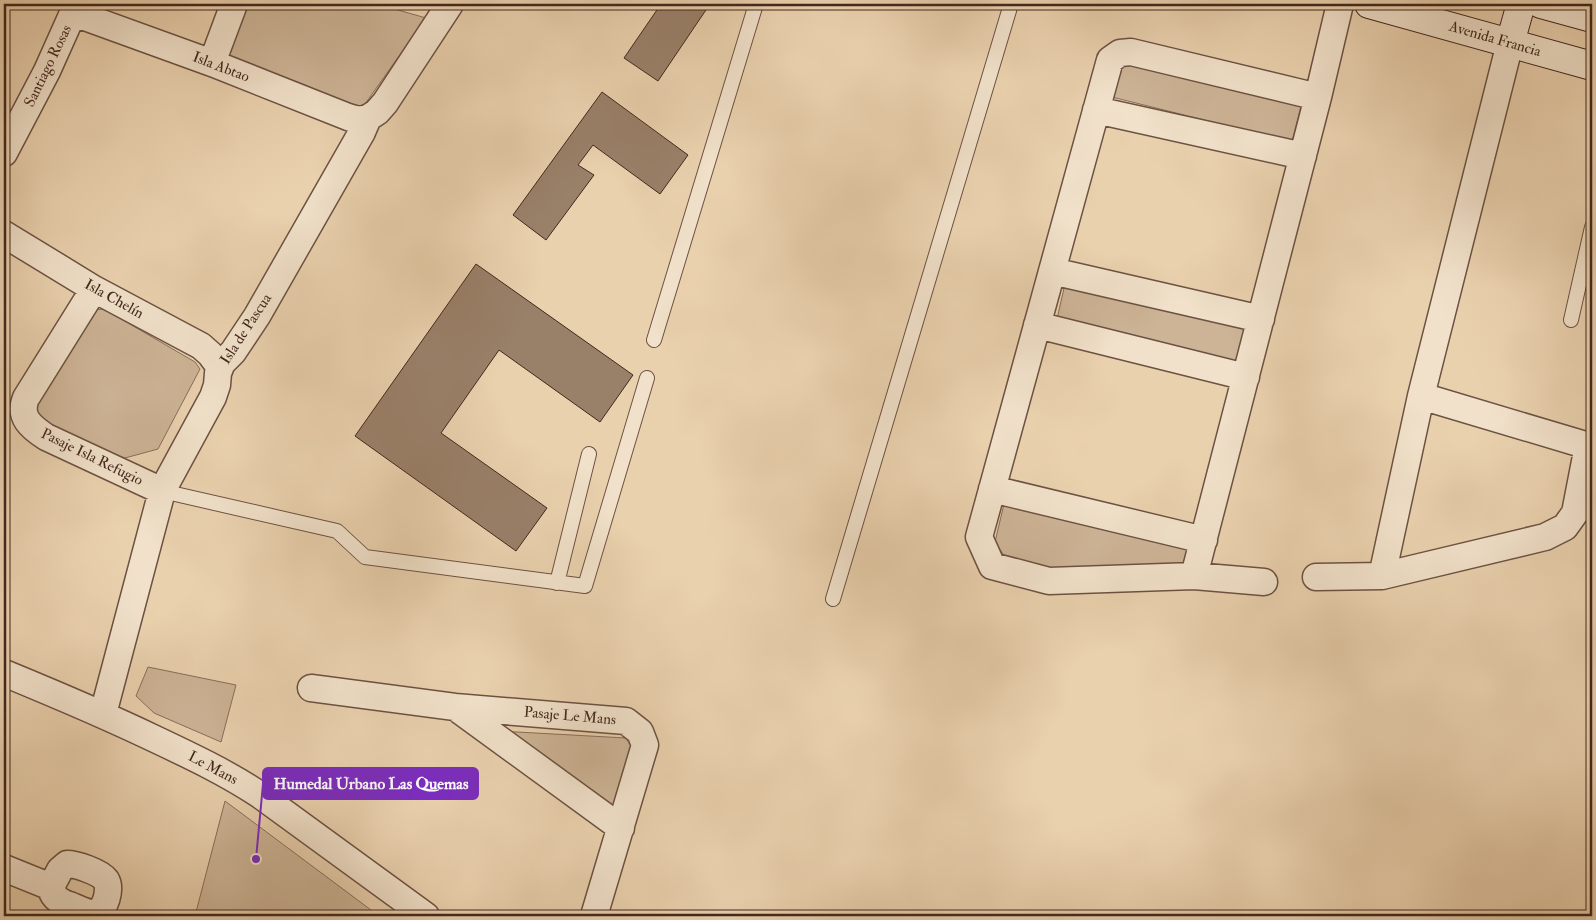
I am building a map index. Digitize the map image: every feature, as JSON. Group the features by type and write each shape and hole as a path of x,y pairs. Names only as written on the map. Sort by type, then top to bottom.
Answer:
{"street":[{"path":"212,63 234,4"},
{"name":"Isla de Pascua","path":"103,714 162,491 213,396 222,363 233,352 257,316 362,132 368,118 377,112 385,102 446,4"},
{"path":"1194,576 1303,156 1340,4"},
{"name":"Avenida Francia","path":"1369,4 1592,66"},
{"path":"1382,576 1421,396 1521,4"},
{"path":"1542,4 1592,18"},
{"name":"Isla Abtao","path":"75,8 348,117 358,120 368,118"},
{"name":"Santiago Rosas","path":"4,153 47,71 75,8"},
{"path":"1264,582 1194,576 1049,581 992,566 979,537 1110,60 1120,53 1131,52 1318,97"},
{"path":"1096,110 1303,156"},
{"name":"Isla Chelín","path":"4,234 94,290 201,346 216,362 222,363"},
{"path":"1052,271 1261,319"},
{"name":"Pasaje Isla Refugio","path":"94,290 26,398 23,406 25,417 33,428 46,437 162,491"},
{"path":"1038,324 1246,377"},
{"path":"1316,577 1382,576 1545,537 1565,527 1575,513 1590,447 1421,396"},
{"path":"992,489 1204,540"},
{"name":"Le Mans","path":"4,673 103,714 213,766 241,782 426,916"},
{"name":"Pasaje Le Mans","path":"311,688 455,707 626,721 640,732 645,745 594,916"},
{"name":"Pasaje Le Mans","path":"455,707 621,828"},
{"path":"4,868 52,887"}],"lane":[{"path":"654,340 756,4"},
{"path":"834,599 1011,4"},
{"path":"1571,320 1592,227"},
{"path":"162,491 337,531 365,557 585,586 647,378"},
{"path":"557,583 589,454"}],"shaded area":[{"path":"240,4 377,4 426,18 365,104 341,111 222,53"},
{"path":"1121,61 1301,106 1292,142 1112,97"},
{"path":"1065,284 1245,329 1236,364 1057,319"},
{"path":"104,309 195,362 200,369 158,449 125,458 65,438 36,413 38,390 93,310"},
{"path":"1004,504 1193,547 1185,564 1051,571 1005,557 995,542"},
{"path":"148,667 236,685 221,742 154,713 136,696"},
{"path":"499,731 626,738 635,753 618,816"},
{"path":"225,801 379,916 195,916"}],"building":[{"path":"661,4 710,4 658,81 624,58"},
{"path":"602,92 688,155 660,194 593,145 578,165 594,175 546,240 513,215"},
{"path":"476,264 633,375 600,422 499,350 441,433 547,508 516,551 355,436"}],"place":[{"name":"Humedal Urbano Las Quemas","path":"256,859"}]}
